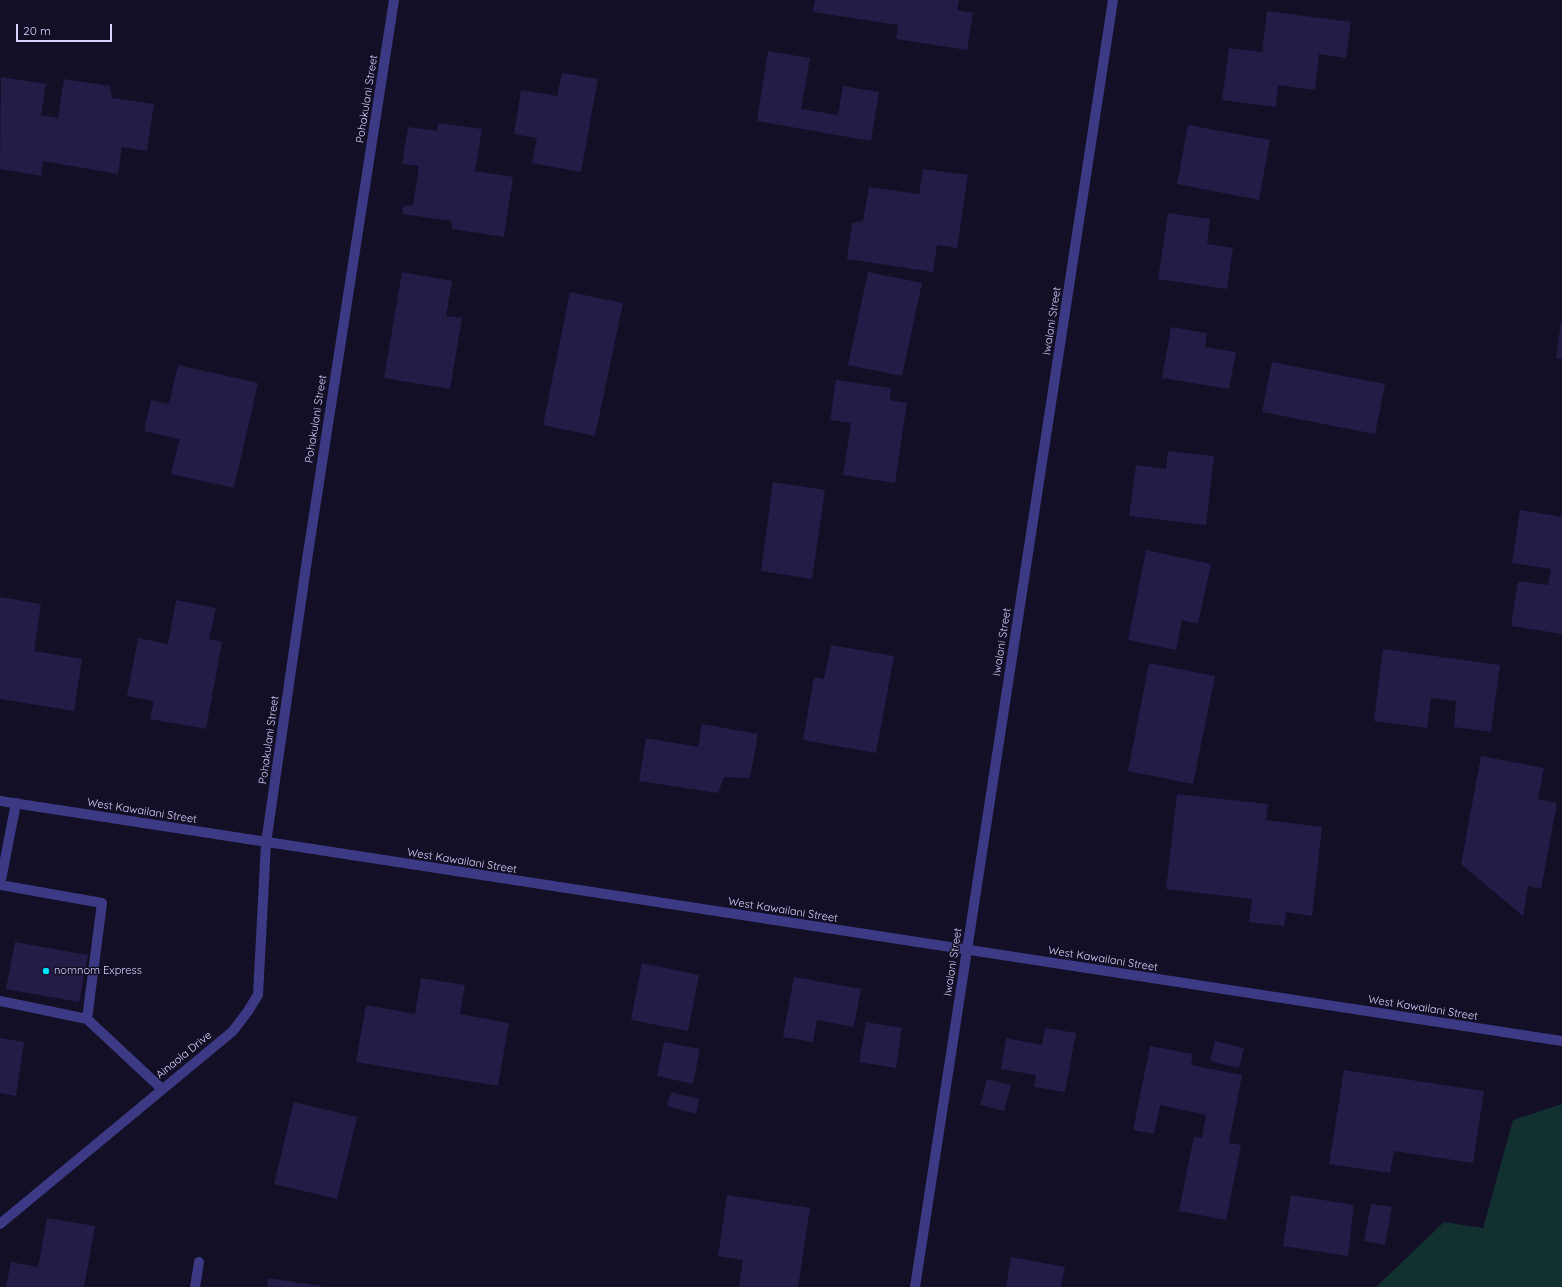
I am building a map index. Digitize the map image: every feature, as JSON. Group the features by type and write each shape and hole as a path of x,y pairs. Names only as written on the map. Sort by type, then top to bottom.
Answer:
{"street":[{"name":"Pohakulani Street","path":"266,843 308,553 394,0"},
{"name":"Iwalani Street","path":"915,1287 1113,0"},
{"name":"West Kawailani Street","path":"0,801 1562,1041"},
{"path":"16,803 0,886 102,903 87,1019"},
{"name":"Ainaola Drive","path":"0,1224 233,1031 248,1011 258,995 266,843"},
{"path":"0,1001 87,1019 162,1089"},
{"path":"195,1287 199,1262"}],"green space":[{"path":"1562,1104 1562,1287 1376,1287 1444,1222 1483,1228 1513,1120"}],"building":[{"path":"815,0 959,0 957,10 973,13 967,50 896,39 898,25 813,12"},
{"path":"1267,11 1351,22 1346,58 1319,54 1315,90 1278,85 1276,107 1222,100 1229,48 1262,52"},
{"path":"768,51 810,58 801,109 838,115 843,86 879,92 871,141 757,121"},
{"path":"562,73 598,79 581,172 532,163 537,138 514,134 521,90 557,96"},
{"path":"1,77 46,84 41,115 58,118 64,79 110,86 112,98 154,104 147,151 122,147 118,174 43,161 41,176 0,169"},
{"path":"438,123 482,129 475,171 513,177 504,237 452,229 451,221 402,214 403,206 413,205 419,166 402,164 408,127 437,131"},
{"path":"1188,125 1270,140 1259,200 1177,184"},
{"path":"923,169 968,175 957,248 937,245 933,272 847,259 852,223 863,221 869,187 919,194"},
{"path":"1168,213 1210,219 1207,244 1233,248 1227,289 1158,279"},
{"path":"402,272 452,281 446,316 462,318 450,389 384,378"},
{"path":"868,272 922,283 902,376 848,365"},
{"path":"570,292 623,303 595,436 543,425"},
{"path":"1562,322 1562,359 1556,358"},
{"path":"1171,327 1207,333 1205,347 1236,352 1229,389 1162,378"},
{"path":"1272,362 1385,384 1375,434 1262,412"},
{"path":"178,365 258,383 234,488 171,474 180,439 144,431 151,400 169,404"},
{"path":"836,380 891,388 890,400 907,403 895,483 843,475 851,423 830,420"},
{"path":"1168,451 1214,456 1206,525 1129,516 1136,465 1166,469"},
{"path":"773,482 825,490 812,579 761,571"},
{"path":"1520,510 1562,517 1562,634 1511,626 1518,581 1548,585 1551,569 1512,563"},
{"path":"1146,550 1211,564 1198,624 1182,620 1176,650 1128,640"},
{"path":"0,597 41,604 34,651 82,659 74,711 0,699"},
{"path":"176,600 216,608 209,639 222,642 206,729 150,719 154,701 127,696 138,638 168,644"},
{"path":"831,645 894,656 876,753 803,740 814,677 824,679"},
{"path":"1383,649 1500,665 1491,732 1454,727 1456,701 1431,698 1427,728 1374,721"},
{"path":"1149,663 1215,676 1193,784 1128,771"},
{"path":"702,724 758,734 750,778 724,777 718,793 639,781 646,738 698,747"},
{"path":"1481,756 1544,768 1538,799 1557,803 1541,889 1528,886 1523,916 1461,864"},
{"path":"1177,794 1268,804 1266,820 1322,827 1312,916 1286,912 1284,926 1249,922 1252,899 1166,889"},
{"path":"15,942 88,955 79,1002 6,989"},
{"path":"642,963 699,975 688,1031 631,1020"},
{"path":"794,977 861,989 854,1027 817,1020 813,1042 783,1037"},
{"path":"421,978 465,985 460,1014 509,1023 498,1086 356,1062 366,1005 415,1014"},
{"path":"866,1022 902,1028 896,1068 859,1062"},
{"path":"1045,1028 1076,1033 1065,1092 1034,1087 1036,1075 1001,1069 1006,1038 1042,1045"},
{"path":"0,1038 24,1042 16,1096 0,1093"},
{"path":"1215,1041 1244,1048 1239,1068 1210,1061"},
{"path":"664,1042 700,1049 693,1084 657,1076"},
{"path":"1150,1046 1193,1054 1191,1065 1242,1075 1229,1143 1241,1145 1226,1220 1179,1211 1194,1136 1202,1138 1206,1115 1160,1105 1154,1134 1133,1130"},
{"path":"1344,1070 1484,1091 1473,1163 1394,1151 1390,1173 1329,1164"},
{"path":"987,1079 1011,1085 1004,1111 980,1105"},
{"path":"671,1092 699,1099 696,1114 667,1106"},
{"path":"294,1102 357,1117 337,1199 274,1184"},
{"path":"727,1195 810,1208 798,1287 739,1287 743,1260 718,1256"},
{"path":"1291,1195 1354,1205 1348,1256 1283,1246"},
{"path":"1371,1204 1392,1207 1385,1245 1364,1241"},
{"path":"47,1218 95,1226 84,1287 6,1287 11,1262 38,1267"},
{"path":"1011,1257 1065,1267 1061,1287 1006,1287"},
{"path":"268,1278 321,1286 321,1287 267,1287"}],"place":[{"name":"nomnom Express","path":"46,971"}]}
